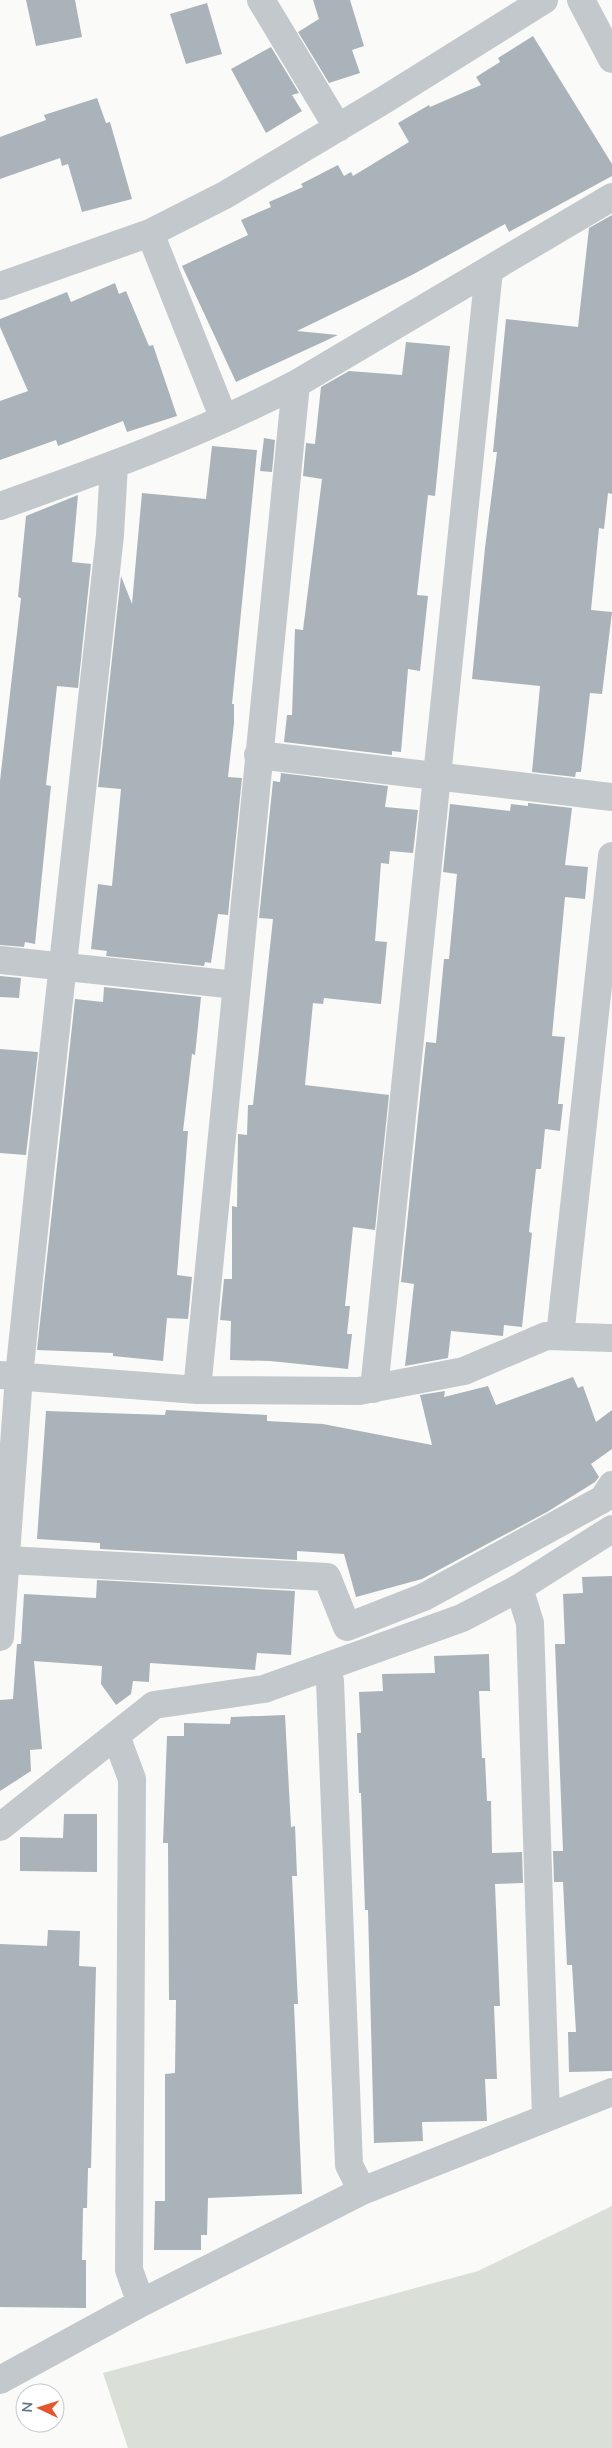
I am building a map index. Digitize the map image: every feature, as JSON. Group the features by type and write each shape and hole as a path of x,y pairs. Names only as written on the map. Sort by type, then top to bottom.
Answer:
{"street":[{"path":"261,0 338,128"},
{"path":"0,286 150,233 225,195 338,128 544,0"},
{"path":"581,0 612,59"},
{"path":"0,506 114,466 224,419 296,384 612,197"},
{"path":"150,233 224,419"},
{"path":"374,1389 489,270"},
{"path":"197,1390 296,384"},
{"path":"0,1637 7,1560 10,1375 61,966 110,536 114,466"},
{"path":"258,755 612,797"},
{"path":"560,1336 612,856"},
{"path":"0,960 236,985"},
{"path":"10,1375 197,1390 359,1391 464,1370 546,1336 612,1338"},
{"path":"7,1560 327,1578 347,1627 424,1597 603,1499 612,1485"},
{"path":"0,1827 154,1704 264,1689 462,1618 519,1588 612,1529"},
{"path":"519,1588 530,1623 546,2117"},
{"path":"324,1668 330,1681 349,2165 362,2192"},
{"path":"116,1736 132,1779 129,2270 141,2304"},
{"path":"0,2380 141,2304 362,2192 612,2092"}],"shaded area":[{"path":"612,2206 612,2448 128,2448 103,2373 478,2271"}],"building":[{"path":"26,0 75,0 82,37 36,46"},
{"path":"313,0 350,0 364,46 352,50 360,73 329,83 298,32 319,19"},
{"path":"207,3 222,54 186,64 170,14"},
{"path":"533,36 612,164 612,176 509,232 505,224 412,275 297,331 338,335 236,382 182,266 248,235 241,220 271,207 269,202 303,187 301,184 338,165 344,176 351,172 353,176 409,142 398,123 429,105 430,107 481,85 476,77 500,62 498,58"},
{"path":"271,47 299,93 292,95 302,111 266,133 231,69"},
{"path":"97,98 106,123 110,122 132,199 82,212 68,164 62,166 60,158 0,179 0,137 46,120 44,115"},
{"path":"612,215 612,494 608,493 604,529 599,528 591,610 612,612 602,694 590,693 581,772 576,772 575,777 532,772 540,686 472,679 497,452 493,452 506,319 578,327 589,228"},
{"path":"115,283 119,294 126,291 149,346 153,345 177,416 127,432 123,421 58,446 56,440 0,460 0,401 28,391 0,327 0,319 67,292 71,302"},
{"path":"406,342 450,346 435,496 428,495 417,595 428,596 420,671 408,669 401,752 392,751 392,755 284,742 287,715 292,715 295,629 303,630 322,479 303,476 306,443 315,444 321,387 349,371 402,375"},
{"path":"264,438 275,440 272,472 260,471"},
{"path":"212,446 257,450 232,704 234,704 234,723 228,777 242,778 228,915 218,914 211,963 205,962 204,966 106,956 107,951 91,949 98,884 112,886 121,789 98,787 121,576 132,604 142,493 206,499"},
{"path":"78,495 72,562 91,564 78,688 57,686 46,785 51,786 35,944 25,942 24,947 0,945 0,781 21,598 18,597 26,516"},
{"path":"281,773 388,786 385,807 418,810 413,853 390,851 389,864 381,863 375,941 387,942 381,1004 324,998 323,1004 313,1003 305,1085 389,1095 375,1230 353,1227 345,1306 350,1306 347,1334 352,1334 348,1369 270,1361 230,1360 231,1321 220,1320 224,1279 232,1279 232,1206 237,1207 238,1134 247,1135 248,1105 253,1105 273,919 259,918 273,781 280,782"},
{"path":"528,803 572,808 565,865 588,867 585,899 565,897 552,1036 565,1037 558,1104 563,1104 560,1131 545,1129 541,1169 536,1169 529,1232 532,1233 522,1327 504,1325 503,1336 451,1331 448,1358 405,1366 414,1284 401,1282 420,1098 426,1042 436,1043 444,959 449,959 457,874 443,872 450,804 510,811 511,804 528,806"},
{"path":"0,976 21,978 19,998 0,997"},
{"path":"104,987 201,997 195,1055 192,1054 183,1131 188,1131 177,1275 192,1277 188,1319 167,1318 163,1361 113,1356 113,1353 37,1350 75,999 103,1002"},
{"path":"0,1049 38,1052 26,1155 0,1153"},
{"path":"573,1377 578,1388 583,1386 596,1422 612,1410 612,1449 591,1464 599,1477 595,1482 547,1512 422,1579 356,1597 344,1554 297,1551 297,1560 100,1549 100,1543 37,1539 46,1411 165,1415 166,1410 267,1415 267,1421 323,1424 432,1445 420,1395 445,1391 444,1397 488,1386 496,1405"},
{"path":"612,1576 612,2071 569,2072 568,2032 576,2032 572,1965 567,1965 563,1882 554,1882 553,1851 563,1851 555,1644 565,1644 563,1594 583,1593 582,1577"},
{"path":"97,1580 295,1591 291,1655 257,1653 255,1670 150,1663 149,1682 133,1681 131,1694 116,1705 101,1684 102,1666 34,1661 42,1749 30,1750 31,1771 0,1791 0,1700 13,1699 17,1644 21,1644 24,1594 96,1598"},
{"path":"489,1654 490,1691 479,1691 482,1758 485,1758 487,1801 491,1801 492,1853 522,1852 523,1883 495,1884 500,2006 494,2006 497,2079 485,2079 487,2121 422,2122 423,2141 374,2143 368,1910 365,1910 357,1733 361,1733 359,1692 383,1691 382,1674 435,1673 434,1656"},
{"path":"285,1715 291,1827 295,1826 297,1876 292,1876 298,2004 294,2004 302,2194 208,2198 207,2235 201,2235 201,2250 154,2250 155,2201 165,2201 165,2074 175,2073 176,2000 169,2000 168,1843 163,1843 167,1736 184,1736 184,1723 230,1724 231,1717"},
{"path":"64,1814 97,1814 97,1872 20,1871 20,1837 63,1838"},
{"path":"48,1930 80,1931 79,1966 96,1967 91,2168 88,2168 87,2208 83,2208 82,2260 86,2260 86,2308 0,2307 0,1944 47,1946"}]}
